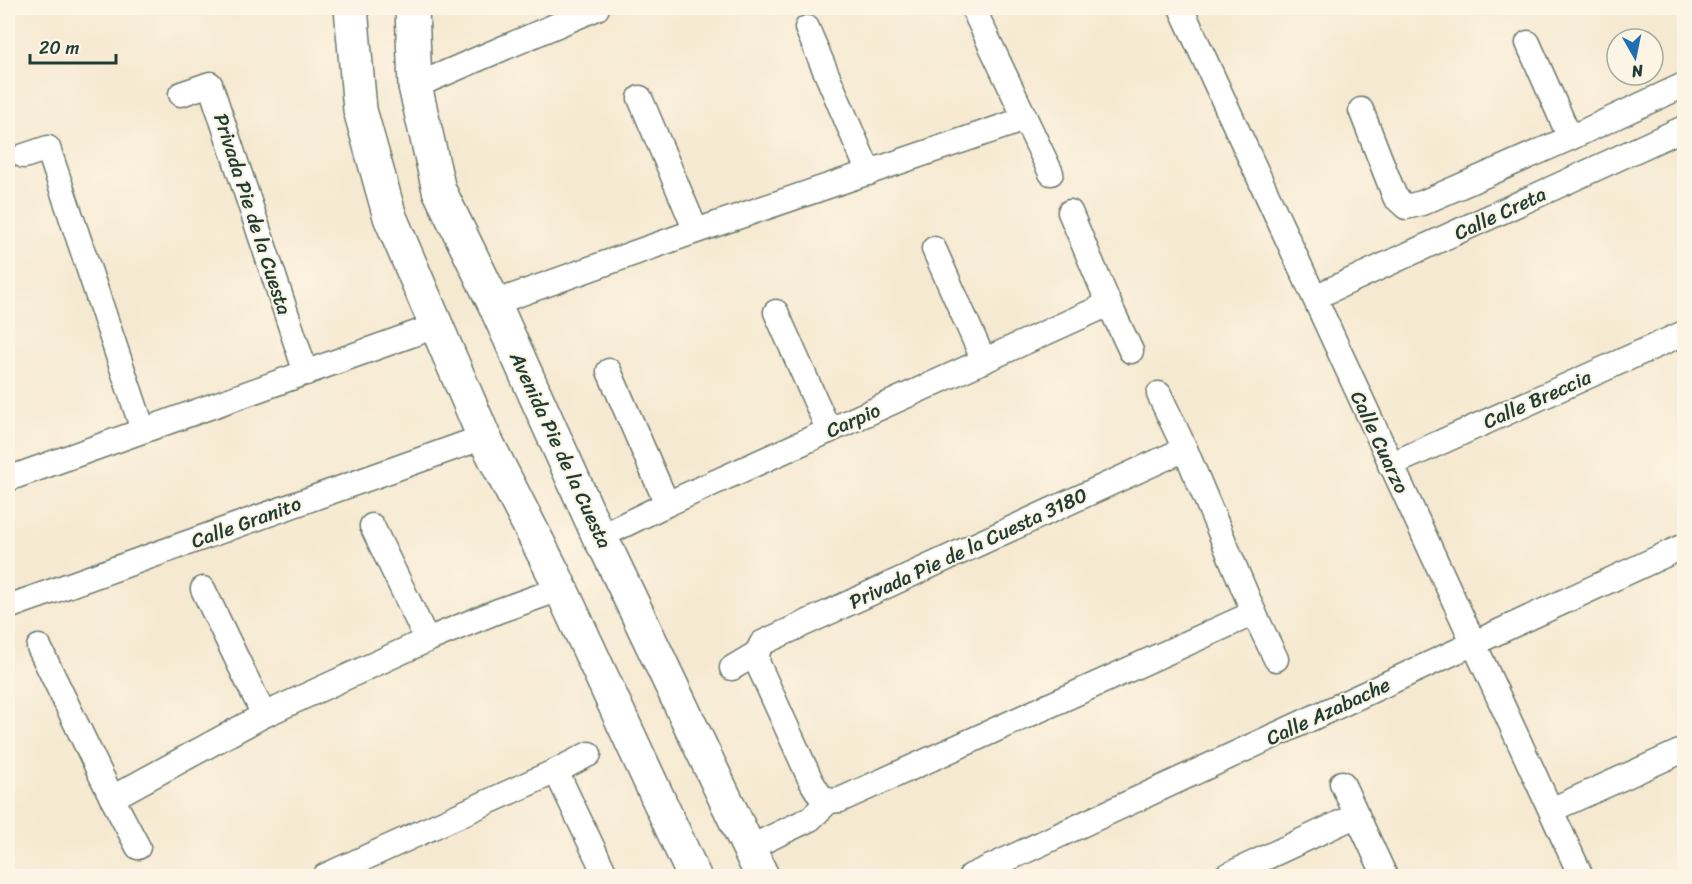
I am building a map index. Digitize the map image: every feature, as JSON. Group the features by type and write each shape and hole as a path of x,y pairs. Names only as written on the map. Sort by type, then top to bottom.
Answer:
{"main road":[{"path":"351,8 360,110 390,217 484,437 555,576 694,876"},
{"name":"Avenida Pie de la Cuesta","path":"412,8 416,86 439,190 494,303 599,537 756,862"}],"street":[{"path":"973,8 1051,173"},
{"name":"Calle Cuarzo","path":"1181,8 1581,876"},
{"path":"416,86 592,9"},
{"path":"807,28 869,173"},
{"path":"1528,42 1570,138"},
{"name":"Privada Pie de la Cuesta","path":"181,94 210,84 306,373"},
{"path":"1361,110 1395,197 1406,207 1422,203 1684,85"},
{"path":"640,98 696,231"},
{"path":"494,303 696,231 1025,119"},
{"name":"Calle Creta","path":"1315,297 1684,128"},
{"path":"24,156 48,148 143,430"},
{"path":"1070,212 1131,351"},
{"path":"934,249 984,361"},
{"name":"Carpio","path":"599,537 1109,304"},
{"path":"776,312 829,431"},
{"path":"8,479 436,326"},
{"name":"Calle Breccia","path":"1390,465 1684,333"},
{"path":"609,371 667,504"},
{"path":"1159,394 1276,659"},
{"name":"Calle Granito","path":"8,607 484,437"},
{"name":"Privada Pie de la Cuesta 3180","path":"732,668 757,653 762,643 1185,449"},
{"path":"372,526 427,640"},
{"name":"Calle Azabache","path":"971,876 1684,546"},
{"path":"202,589 264,715"},
{"path":"112,798 264,715 427,640 560,589"},
{"path":"757,653 758,664 811,781 821,797 829,801 840,800 1254,613"},
{"path":"39,647 138,847"},
{"path":"1551,810 1684,750"},
{"path":"325,876 589,754"},
{"path":"556,771 606,876"},
{"path":"1341,783 1385,876"},
{"path":"756,862 829,801"},
{"path":"1226,876 1357,815"}]}
